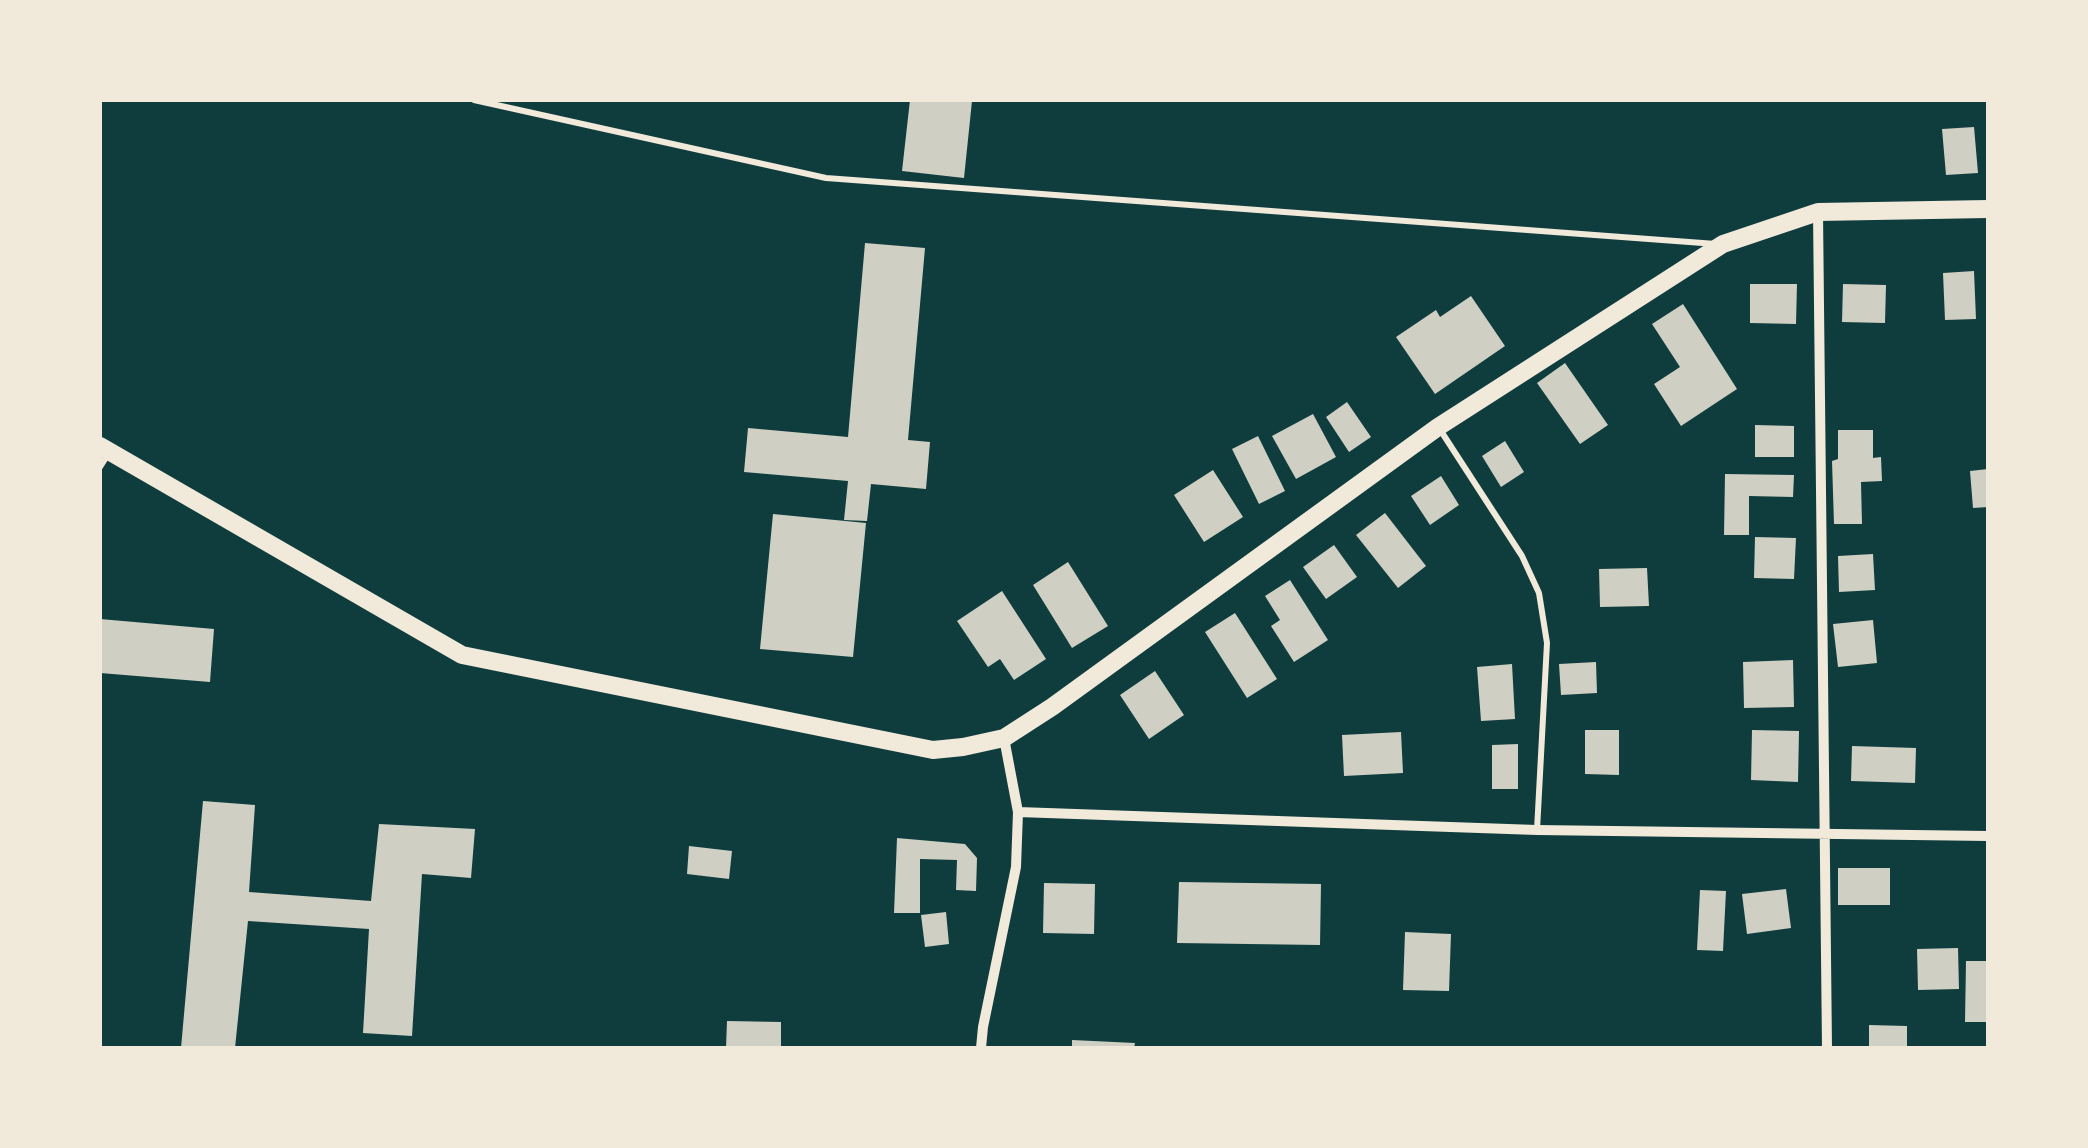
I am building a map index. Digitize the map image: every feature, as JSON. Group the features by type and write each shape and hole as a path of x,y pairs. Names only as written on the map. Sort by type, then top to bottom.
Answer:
{"street":[{"path":"103,455 462,655 933,750 963,747 1004,738 1052,707 1438,427 1722,244 1818,212 1988,210"},
{"path":"1818,212 1827,1048"},
{"path":"981,1048 1016,867 1018,812 1004,738"},
{"path":"1018,812 1537,830 1988,836"}],"lane":[{"path":"474,100 826,178 1722,244"},
{"path":"1438,427 1522,556 1542,603 1548,643 1537,830"}],"building":[{"path":"910,100 972,101 964,178 902,171"},
{"path":"1974,127 1978,173 1946,175 1942,129"},
{"path":"865,243 925,248 908,440 930,442 926,489 871,484 867,521 844,520 848,481 744,472 748,428 848,437"},
{"path":"1974,271 1976,319 1945,320 1943,273"},
{"path":"1750,284 1797,284 1796,324 1750,323"},
{"path":"1843,284 1886,285 1885,323 1842,322"},
{"path":"1471,296 1505,346 1435,394 1396,337 1436,310 1440,317"},
{"path":"1683,304 1737,389 1681,426 1654,384 1680,367 1652,324"},
{"path":"1565,363 1608,425 1580,444 1537,383"},
{"path":"1347,402 1371,437 1349,452 1326,417"},
{"path":"1313,414 1336,457 1296,479 1272,436"},
{"path":"1755,425 1794,426 1794,457 1755,457"},
{"path":"1838,430 1873,430 1873,458 1881,457 1882,481 1861,482 1862,524 1834,524 1832,461 1838,459"},
{"path":"1258,436 1285,491 1259,504 1232,449"},
{"path":"1505,441 1524,472 1501,487 1482,456"},
{"path":"1988,469 1988,507 1973,508 1970,471"},
{"path":"1213,470 1243,517 1204,542 1174,495"},
{"path":"1725,474 1794,475 1793,497 1749,496 1749,535 1724,535"},
{"path":"1441,476 1459,505 1430,525 1411,496"},
{"path":"1385,513 1426,566 1398,588 1356,535"},
{"path":"773,514 866,523 853,657 760,649"},
{"path":"1755,537 1796,538 1794,579 1754,578"},
{"path":"1334,545 1357,577 1326,599 1303,567"},
{"path":"1873,554 1875,590 1839,592 1838,556"},
{"path":"1068,562 1108,626 1072,648 1033,585"},
{"path":"1647,568 1649,606 1600,607 1599,569"},
{"path":"1290,580 1328,640 1294,662 1271,626 1280,620 1265,596"},
{"path":"1002,591 1046,659 1014,680 1000,659 988,667 957,621"},
{"path":"1235,613 1277,679 1247,698 1205,632"},
{"path":"100,619 214,629 210,682 100,673"},
{"path":"1873,620 1877,663 1838,667 1833,624"},
{"path":"1793,660 1794,707 1744,708 1743,662"},
{"path":"1596,662 1597,693 1561,695 1559,664"},
{"path":"1512,664 1515,719 1481,721 1477,667"},
{"path":"1155,671 1184,715 1149,739 1120,695"},
{"path":"1585,730 1619,730 1619,775 1585,774"},
{"path":"1752,730 1799,731 1798,782 1751,780"},
{"path":"1401,732 1403,773 1344,776 1342,735"},
{"path":"1518,744 1518,789 1492,789 1492,745"},
{"path":"1852,746 1916,748 1915,783 1851,781"},
{"path":"203,801 255,805 249,892 371,901 379,824 475,829 471,878 422,874 412,1036 363,1033 369,929 248,921 235,1048 181,1048"},
{"path":"897,838 965,844 977,858 976,891 956,890 957,860 920,859 920,913 894,913"},
{"path":"689,846 732,851 729,879 687,874"},
{"path":"1838,868 1890,868 1890,905 1838,905"},
{"path":"1179,882 1321,884 1320,945 1177,943"},
{"path":"1044,883 1095,884 1094,934 1043,933"},
{"path":"1786,889 1791,928 1747,934 1742,894"},
{"path":"1700,890 1726,891 1723,951 1697,950"},
{"path":"946,912 949,944 925,947 921,915"},
{"path":"1405,932 1451,934 1449,991 1403,990"},
{"path":"1958,948 1959,989 1918,990 1917,949"},
{"path":"1966,961 1988,961 1988,1022 1965,1022"},
{"path":"727,1021 781,1022 781,1048 726,1048"},
{"path":"1869,1025 1907,1026 1907,1048 1869,1048"},
{"path":"1072,1040 1135,1043 1134,1048 1072,1048"}]}
